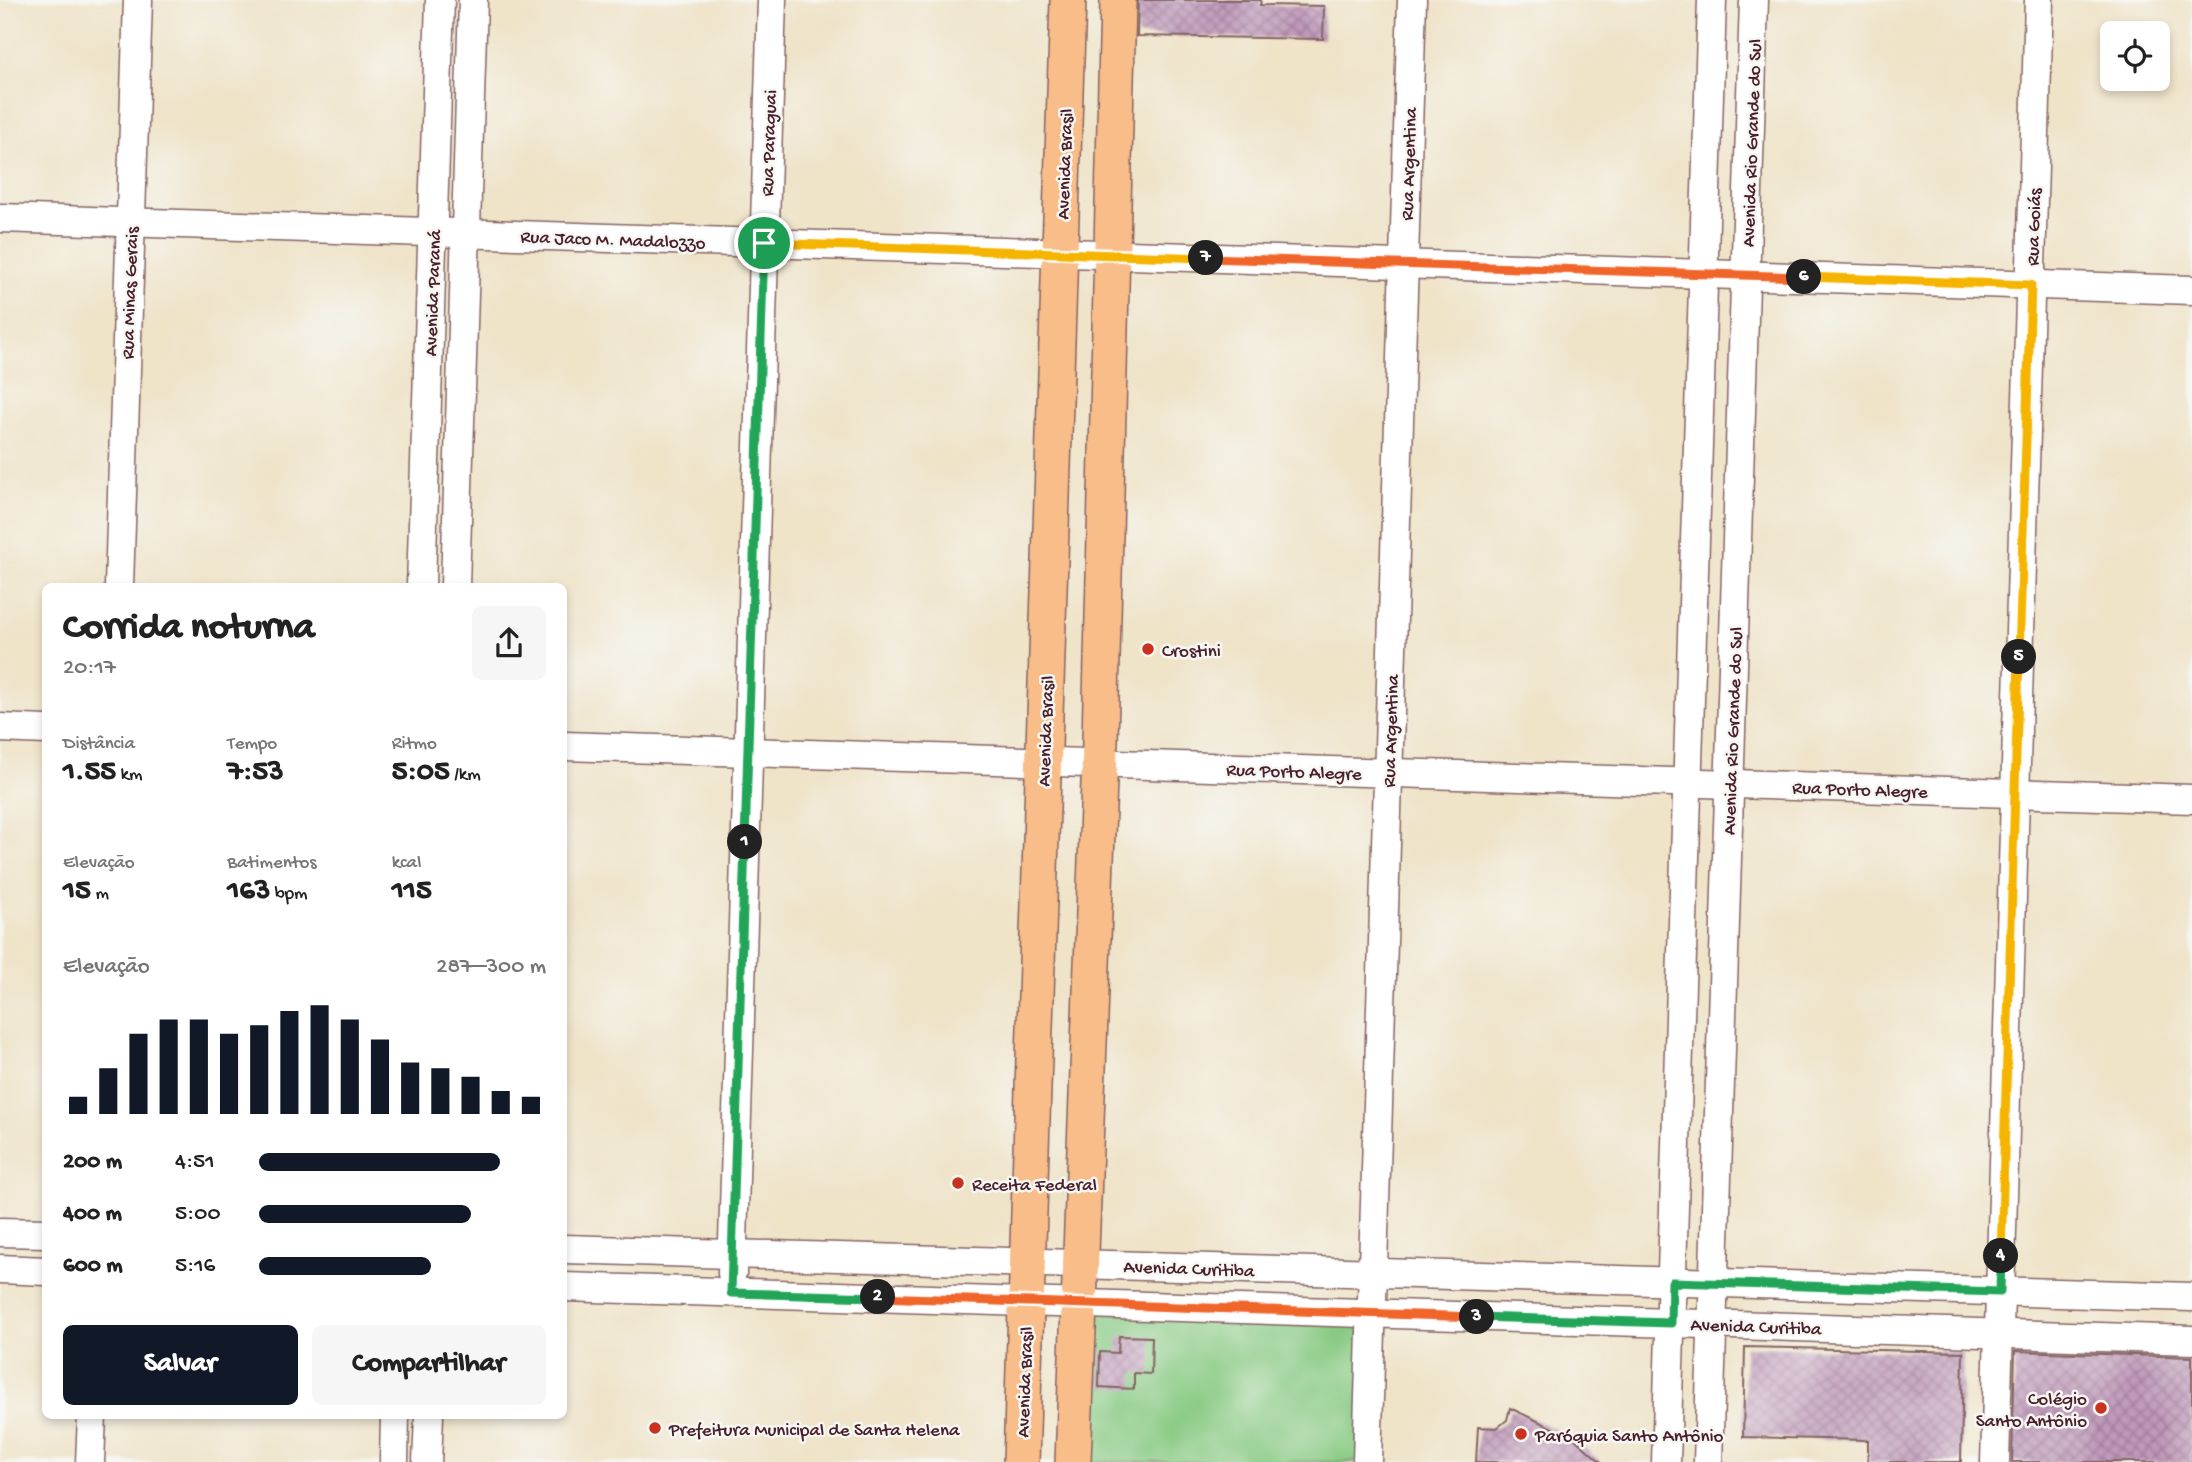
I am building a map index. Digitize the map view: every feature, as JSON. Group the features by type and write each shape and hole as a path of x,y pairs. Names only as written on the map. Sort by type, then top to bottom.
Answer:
{"main road":[{"name":"Avenida Brasil","path":"1021,1462 1068,0"},
{"path":"1073,1462 1100,764 1118,0"}],"street":[{"name":"Rua Minas Gerais","path":"119,583 138,0"},
{"name":"Avenida Paraná","path":"421,583 440,0"},
{"name":"Avenida Paraná","path":"455,583 473,0"},
{"name":"Rua Paraguai","path":"731,1293 772,0"},
{"name":"Rua Argentina","path":"1367,1462 1412,0"},
{"path":"1666,1462 1712,0"},
{"name":"Avenida Rio Grande do Sul","path":"1708,1462 1754,0"},
{"name":"Rua Goiás","path":"1995,1462 2039,0"},
{"name":"Rua Jaco M. Madalozzo","path":"0,218 2192,290"},
{"path":"0,728 42,730"},
{"name":"Rua Porto Alegre","path":"567,746 2192,799"},
{"path":"0,1232 42,1233"},
{"name":"Avenida Curitiba","path":"567,1249 2192,1297"},
{"path":"0,1269 42,1271"},
{"name":"Avenida Curitiba","path":"567,1287 2192,1340"},
{"path":"90,1462 92,1419"},
{"path":"394,1439 428,1439"}],"green space":[{"path":"1084,1310 1364,1320 1360,1462 1080,1462"}],"building":[{"path":"1138,0 1261,0 1260,5 1324,6 1323,39 1137,36"},
{"path":"1119,1336 1152,1337 1151,1374 1134,1373 1134,1389 1099,1387 1100,1352 1118,1353"},
{"path":"1745,1347 1963,1352 1961,1462 1868,1462 1868,1440 1743,1437"},
{"name":"Colégio Santo Antônio","path":"2015,1351 2192,1357 2192,1462 2012,1462"},
{"name":"Paróquia Santo Antônio","path":"1510,1408 1574,1438 1601,1462 1476,1462 1478,1427 1497,1428 1507,1420"}],"place":[{"name":"Crostini","path":"1148,649"},
{"name":"Receita Federal","path":"958,1183"},
{"name":"Colégio Santo Antônio","path":"2101,1408"},
{"name":"Prefeitura Municipal de Santa Helena","path":"655,1428"},
{"name":"Paróquia Santo Antônio","path":"1521,1434"}],"route":[{"path":"764,243 2031,285 2000,1292 1672,1282 1671,1323 731,1293 764,243"}]}
